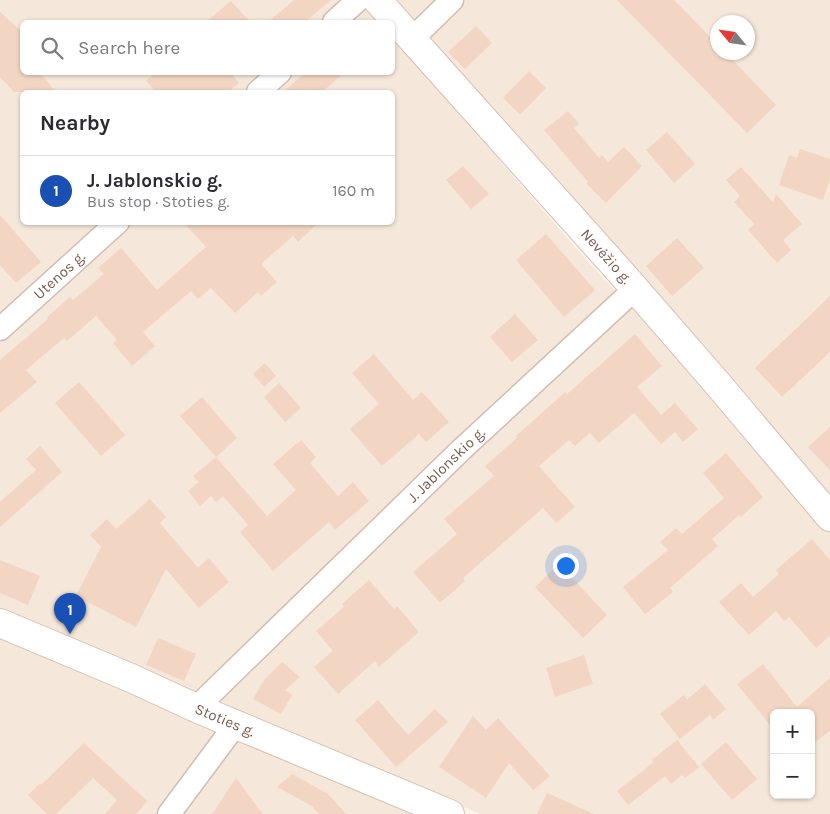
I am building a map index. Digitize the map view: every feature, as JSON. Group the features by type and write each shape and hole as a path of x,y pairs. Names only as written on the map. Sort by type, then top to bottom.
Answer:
{"street":[{"path":"336,20 358,0"},
{"name":"Nevėžio g.","path":"377,0 635,289 830,517"},
{"path":"412,38 452,0"},
{"path":"260,90 277,75"},
{"name":"Utenos g.","path":"0,329 115,225"},
{"name":"J. Jablonskio g.","path":"196,708 461,450 635,289"},
{"name":"Stoties g.","path":"0,623 131,678 196,708 450,814"},
{"path":"169,814 236,724"}],"shaded area":[{"path":"0,0 359,0 377,20 20,20 20,75 395,75 395,40 590,264 696,376 830,528 830,814 480,814 0,610"},
{"path":"387,0 830,0 830,502"},
{"path":"0,638 244,741 417,814 0,814"}],"building":[{"path":"294,0 331,0 307,20 270,20"},
{"path":"617,0 674,0 710,37 710,60 733,60 776,105 747,133"},
{"path":"231,1 248,20 208,20"},
{"path":"0,12 20,30 20,75 42,75 54,90 20,90 20,92 14,92 0,77"},
{"path":"476,26 492,43 465,69 448,52"},
{"path":"529,71 546,88 520,115 503,98"},
{"path":"152,75 232,75 239,83 230,90 154,90 146,81"},
{"path":"303,75 342,75 324,90 285,90"},
{"path":"568,111 579,124 574,128 599,158 602,155 608,162 624,147 642,166 606,203 586,183 588,182 544,130"},
{"path":"667,132 695,164 674,183 646,150"},
{"path":"800,149 830,159 830,180 823,200 779,185 789,155 797,158"},
{"path":"463,166 489,194 471,209 446,180"},
{"path":"741,167 773,202 776,194 802,224 783,240 791,250 777,263 748,230 754,224 734,202 740,196 726,180"},
{"path":"0,215 41,262 16,283 0,265"},
{"path":"186,225 316,225 298,242 293,236 261,264 277,282 261,296 258,292 235,313 211,288 198,299 191,291 143,332 155,346 132,366 113,343 117,340 96,316 67,341 64,338 26,370 37,382 0,413 0,360 48,319 47,317 70,297 73,300 104,274 98,268 121,248 157,290 206,247"},
{"path":"546,234 595,290 564,317 516,260"},
{"path":"677,238 704,268 672,296 646,266"},
{"path":"830,296 830,352 782,397 755,368"},
{"path":"515,314 538,340 512,362 490,337"},
{"path":"635,334 662,366 637,387 661,415 675,403 698,429 683,442 675,432 661,444 634,413 599,443 590,433 575,446 569,440 539,466 575,507 556,523 543,508 463,578 465,581 440,603 413,572 457,534 444,519 494,476 485,466 565,392 567,394"},
{"path":"374,354 413,400 422,392 449,422 426,442 419,434 382,466 350,429 379,404 352,373"},
{"path":"265,363 276,376 264,387 253,374"},
{"path":"79,382 125,435 101,456 55,403"},
{"path":"279,383 301,408 285,422 264,397"},
{"path":"202,397 237,438 216,457 180,416"},
{"path":"830,427 830,470 808,447"},
{"path":"301,440 316,457 310,463 338,496 353,482 369,501 335,530 329,522 273,571 240,532 248,525 223,496 216,502 211,496 200,506 188,491 199,482 193,476 216,457 267,516 296,490 273,464"},
{"path":"40,446 62,472 0,527 0,502 36,470 26,459"},
{"path":"726,453 763,497 712,539 718,546 670,588 673,592 645,614 623,587 668,550 660,542 676,528 682,534 724,498 703,473"},
{"path":"150,499 166,517 160,523 198,568 209,558 229,582 199,608 166,569 136,627 76,596 101,547 90,535 107,519 116,529"},
{"path":"812,539 830,560 830,636 816,648 789,617 784,621 776,611 749,635 719,602 741,583 753,597 779,574 776,570"},
{"path":"0,560 40,576 28,605 0,593"},
{"path":"559,564 607,615 583,638 535,587"},
{"path":"369,580 394,609 397,606 419,632 379,667 375,661 338,694 314,667 333,651 316,631 344,607 342,604"},
{"path":"158,638 196,654 184,681 146,665"},
{"path":"584,655 593,684 555,697 546,668"},
{"path":"282,662 300,677 285,690 292,695 281,714 253,699 264,680"},
{"path":"763,664 797,707 830,678 830,731 815,742 815,709 770,709 770,725 737,684"},
{"path":"705,684 726,709 713,720 710,715 680,739 660,714 684,695 687,700"},
{"path":"378,700 408,735 435,709 448,722 396,767 355,720"},
{"path":"473,716 486,730 498,718 550,776 533,790 509,763 486,798 439,767"},
{"path":"677,740 699,767 685,778 682,775 671,784 665,776 628,805 617,791 654,762 652,760"},
{"path":"726,742 757,779 732,800 701,764"},
{"path":"84,743 147,801 136,814 105,814 117,800 93,778 56,814 47,814 28,795 40,783 41,785"},
{"path":"292,774 328,794 346,814 319,814 312,806 277,787"},
{"path":"236,778 263,814 212,814"},
{"path":"547,793 594,814 537,814"}],"place":[{"name":"J. Jablonskio g.","path":"70,634"}]}
